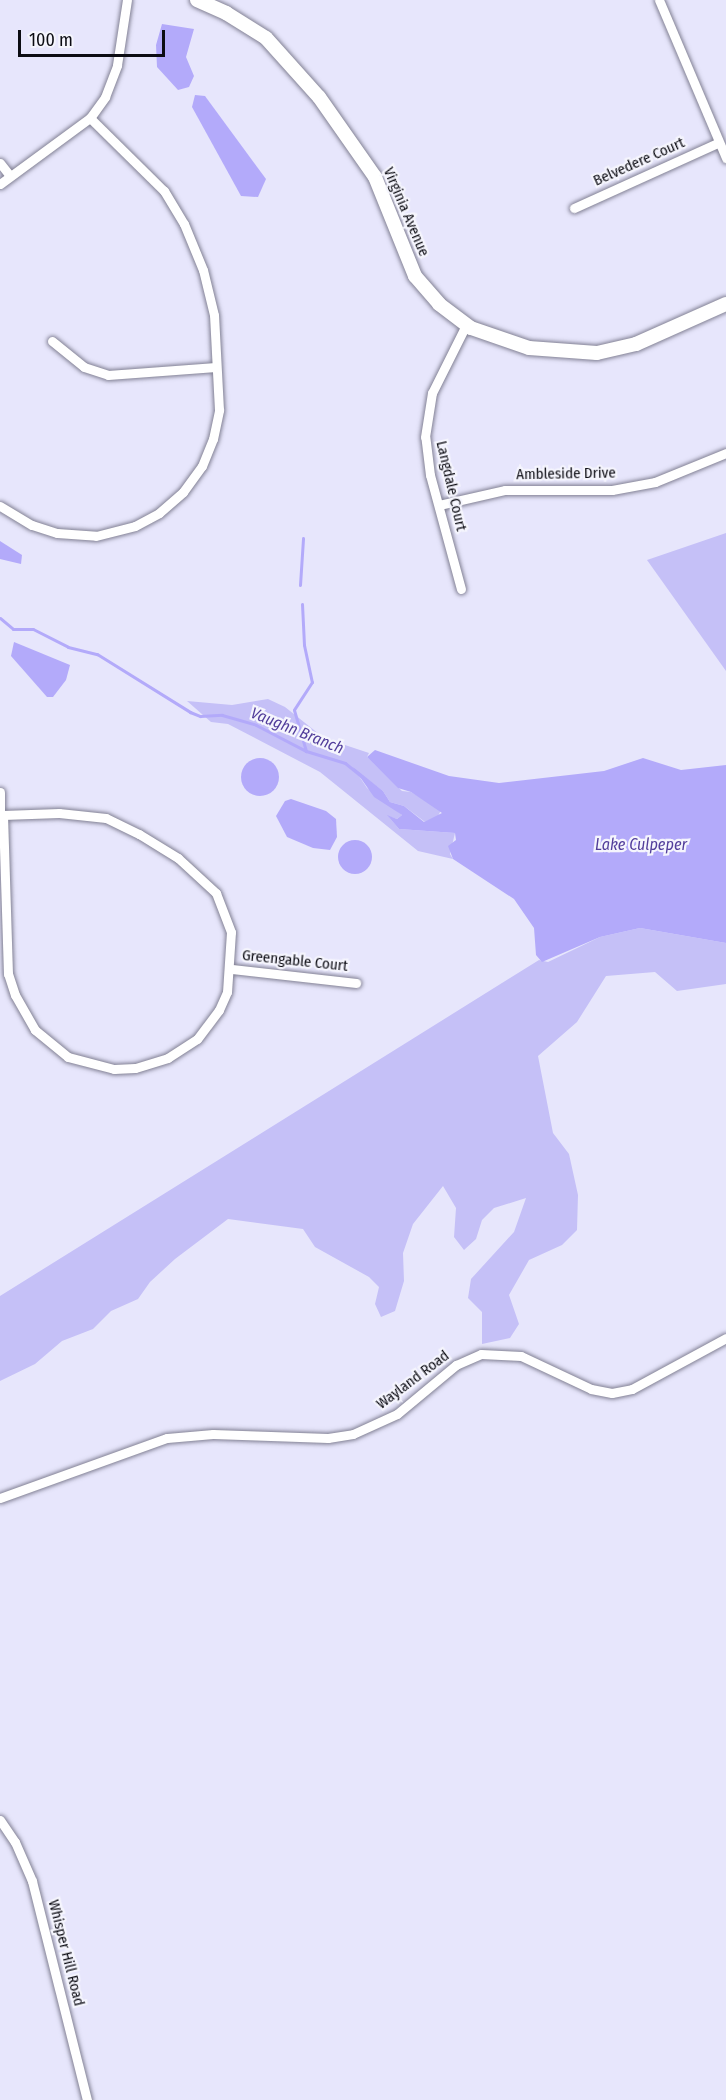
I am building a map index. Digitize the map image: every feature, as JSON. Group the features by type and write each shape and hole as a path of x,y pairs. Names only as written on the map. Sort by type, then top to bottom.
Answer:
{"street":[{"path":"0,184 90,118 105,97 117,65 127,0"},
{"name":"Virginia Avenue","path":"197,0 226,13 266,38 319,97 375,177 415,276 439,304 466,325 490,337 529,348 597,353 636,344 726,304"},
{"path":"659,0 717,143 726,158"},
{"path":"0,506 32,525 57,533 96,536 135,526 159,513 183,492 202,466 213,439 219,410 214,315 203,270 184,224 164,191 90,118"},
{"name":"Belvedere Court","path":"574,208 717,143"},
{"path":"0,163 10,176"},
{"name":"Langdale Court","path":"461,590 424,436 432,393 466,325"},
{"path":"52,341 84,367 108,375 216,367"},
{"name":"Ambleside Drive","path":"439,505 505,490 612,490 656,482 726,453"},
{"path":"0,792 1,815 8,974 24,1014 58,1050 92,1066 114,1069 135,1068 168,1058 208,1026 227,992 232,969 231,932 216,893 178,858 106,818 58,813 1,815"},
{"name":"Greengable Court","path":"232,969 356,983"},
{"name":"Wayland Road","path":"0,1498 167,1438 213,1434 328,1438 354,1434 397,1414 456,1365 481,1354 521,1356 591,1389 612,1394 632,1389 726,1338"},
{"name":"Whisper Hill Road","path":"0,1820 15,1842 32,1881 87,2100"}],"shaded area":[{"path":"726,533 726,671 647,560"},
{"path":"268,699 285,707 324,738 369,753 367,757 402,791 411,792 441,810 438,816 425,822 404,806 390,802 383,791 355,770 367,788 402,815 397,819 388,816 399,829 455,833 450,854 453,859 418,851 320,772 228,724 211,722 187,701 232,705"},
{"path":"640,928 726,943 726,984 677,991 655,972 606,976 577,1022 538,1056 553,1133 569,1154 578,1195 577,1230 562,1245 529,1260 509,1295 519,1324 510,1338 482,1344 482,1312 468,1298 471,1279 514,1232 526,1198 494,1208 482,1220 476,1239 464,1250 454,1237 456,1208 443,1186 413,1224 403,1253 404,1281 395,1311 381,1317 375,1304 379,1287 369,1277 315,1247 303,1229 228,1219 175,1259 150,1282 138,1299 111,1311 93,1329 62,1341 35,1364 0,1381 0,1296 539,960 548,962 600,937"}],"water":[{"path":"162,24 194,29 186,57 194,76 189,87 178,90 157,67 156,45"},
{"path":"195,95 205,96 266,179 258,197 241,196 192,107"},
{"path":"0,541 22,555 21,564 0,559"},
{"path":"14,642 70,665 66,680 53,697 47,697 11,656"},
{"name":"Lake Culpeper","path":"375,750 449,776 499,783 604,771 643,758 681,770 726,765 726,943 640,928 600,937 542,962 536,955 534,928 514,899 453,859 448,846 456,840 455,833 399,829 387,815 397,819 402,815 374,797 353,767 383,791 390,802 404,806 424,822 442,813 411,792 398,788 367,757"},
{"path":"260,758 274,763 279,777 274,791 260,796 246,791 241,777 246,763"},
{"path":"291,799 326,811 336,819 337,837 330,850 313,848 287,837 276,816 285,801"},
{"path":"355,840 367,845 372,857 367,869 355,874 343,869 338,857 343,845"}],"waterway":[{"path":"300,585 303,538"},
{"path":"302,604 304,645 312,682 294,710 306,751"},
{"name":"Vaughn Branch","path":"0,618 13,629 33,629 68,647 97,654 190,712 200,716 222,715 256,725 306,751 345,763 361,776"}]}
